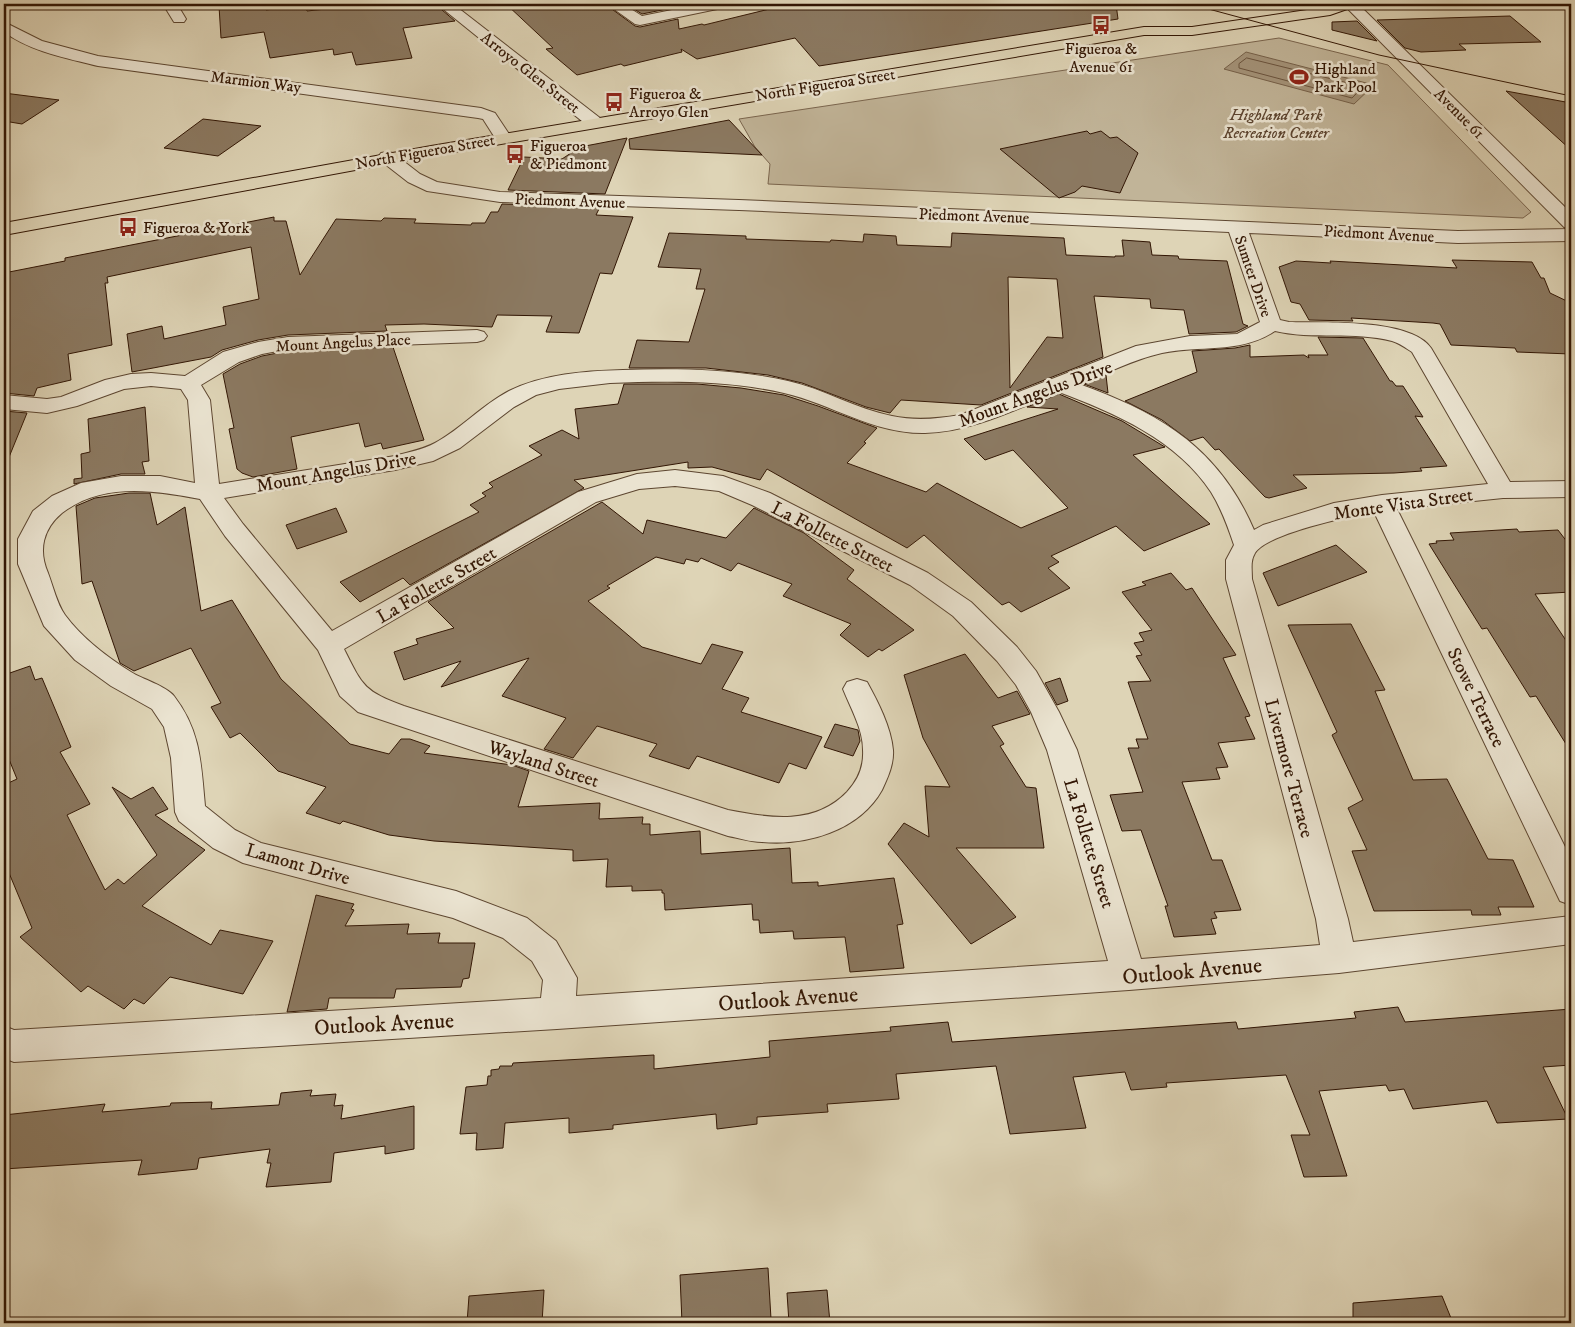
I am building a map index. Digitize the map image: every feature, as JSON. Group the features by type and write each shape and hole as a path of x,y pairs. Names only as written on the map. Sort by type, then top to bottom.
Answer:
{"main road":[{"name":"North Figueroa Street","path":"4,229 503,137 1144,31 1192,31 1330,12 1349,4"},
{"name":"North Figueroa Street","path":"1144,31 1170,20 1188,17"},
{"path":"4,219 104,210"}],"street":[{"path":"170,4 179,20"},
{"name":"Arroyo Glen Street","path":"445,4 594,122"},
{"path":"614,4 640,21 722,4"},
{"name":"Avenue 61","path":"1349,4 1571,223"},
{"name":"Marmion Way","path":"4,26 21,38 51,50 98,61 317,89 481,113 489,116 503,137"},
{"name":"Piedmont Avenue","path":"387,157 414,178 433,187 500,197 739,205 1458,237 1571,235"},
{"name":"Sumter Drive","path":"1237,227 1271,324"},
{"path":"1271,324 1289,328 1372,332 1400,336 1420,348 1503,490"},
{"name":"Mount Angelus Drive","path":"208,493 395,463 420,457 441,449 499,406 518,395 538,388 577,380 637,376 741,379 789,387 876,419 896,425 919,428 965,421 1144,351 1166,345 1238,341 1257,335 1271,324"},
{"name":"Mount Angelus Place","path":"189,384 231,357 258,348 288,343 477,336"},
{"path":"4,402 32,407 54,405 79,399 114,385 136,380 164,380 189,384 199,400 208,493"},
{"path":"1060,385 1092,396 1138,417 1169,437 1198,461 1219,486 1247,544"},
{"name":"La Follette Street","path":"329,645 587,497 637,482 675,478 723,484 761,499 918,579 962,609 1012,660 1026,678 1045,712 1062,750 1129,975"},
{"name":"Lamont Drive","path":"208,493 160,484 121,484 89,488 61,502 42,517 30,538 31,564 52,619 85,653 121,679 162,701 178,725 186,758 190,812 224,839 254,854 456,906 515,928 544,952 560,978 557,1013"},
{"name":"Monte Vista Street","path":"1247,544 1272,531 1334,511 1382,503 1503,490 1571,489"},
{"name":"Wayland Street","path":"208,493 234,530 329,645 350,689 368,704 728,823 764,830 801,830 836,818 860,799 873,779 878,756 874,732 857,689"},
{"name":"Stowe Terrace","path":"1382,503 1571,891"},
{"name":"Livermore Terrace","path":"1247,544 1239,560 1239,579 1332,919 1339,958"},
{"name":"Outlook Avenue","path":"4,1042 14,1046 557,1013 1129,975 1339,958 1571,930"}],"green space":[{"name":"Highland Park Recreation Center","path":"1279,38 1388,65 1531,212 1523,218 768,184 770,164 755,147 739,119"}],"water":[{"name":"Highland Park Pool","path":"1246,52 1374,85 1354,104 1224,69"}],"building":[{"path":"225,4 265,4 266,10 306,5 307,11 373,4 435,4 455,21 403,28 412,58 356,65 352,52 334,55 333,49 270,58 264,32 221,38 219,6"},
{"path":"506,4 605,4 635,26 640,27 678,19 679,29 704,25 790,4 1116,4 1118,19 819,66 795,38 697,59 681,49 682,52 577,75 546,49 553,48"},
{"path":"626,4 677,4 677,7 642,14"},
{"path":"1510,16 1541,42 1459,44 1466,50 1421,52 1405,48 1377,20"},
{"path":"1357,21 1377,41 1332,30 1332,22"},
{"path":"1506,91 1571,103 1571,150"},
{"path":"4,93 59,100 22,124 4,121"},
{"path":"203,119 261,126 218,156 164,148"},
{"path":"729,120 762,155 630,149 629,139"},
{"path":"1087,131 1090,134 1101,131 1110,138 1117,137 1138,153 1120,193 1082,186 1075,192 1059,198 1000,149"},
{"path":"627,138 605,194 508,190 524,157 562,159 580,147"},
{"path":"502,204 600,207 596,215 633,217 612,274 600,273 579,333 546,332 552,316 497,315 492,327 424,324 385,325 387,331 288,335 258,340 222,350 211,357 132,372 127,334 162,326 164,339 226,325 223,307 259,299 251,247 107,277 108,283 105,283 112,345 68,354 71,380 37,388 34,396 4,393 4,273 65,261 65,258 274,217 274,221 286,221 300,275 336,219 381,221 384,218 416,219 414,223 471,225 472,223 485,223 491,212 498,212"},
{"path":"669,233 746,236 746,239 830,242 831,240 863,242 864,234 896,236 897,245 951,247 952,233 1064,238 1066,255 1115,257 1124,256 1122,240 1150,242 1152,255 1178,256 1179,259 1227,261 1243,324 1248,326 1236,332 1189,334 1184,310 1151,308 1150,299 1094,296 1103,357 981,405 901,400 890,413 866,407 802,383 768,375 706,368 629,368 637,340 689,342 705,289 696,289 701,269 658,267","holes":["1008,277 1057,279 1063,338 1047,337 1010,388"]},
{"path":"1452,260 1532,262 1541,278 1544,278 1550,293 1571,303 1571,354 1517,352 1515,348 1451,345 1440,324 1433,323 1351,318 1353,321 1309,320 1300,304 1291,302 1279,267 1296,261 1331,263 1330,261 1457,268"},
{"path":"1318,337 1363,338 1390,381 1396,386 1403,386 1423,417 1415,416 1447,466 1420,468 1422,471 1394,473 1293,475 1307,488 1269,498 1265,497 1219,449 1215,450 1203,437 1190,441 1162,420 1125,401 1197,372 1192,351 1250,345 1250,357 1304,355 1309,358 1308,355 1328,355"},
{"path":"393,347 424,440 383,449 381,443 365,447 359,423 291,437 297,469 253,477 237,469 229,429 234,428 223,374 240,364 262,356 288,351"},
{"path":"1106,375 1108,393 1084,384 1090,382"},
{"path":"624,384 697,384 741,388 784,395 818,406 877,428 847,463 926,492 937,483 1021,528 1068,508 1013,450 985,460 964,439 1058,409 1027,407 1059,394 1122,421 1165,447 1133,455 1210,524 1144,551 1116,526 1051,556 1059,562 1048,568 1070,588 1021,612 1009,602 1002,605 924,535 907,548 767,469 760,480 712,467 688,468 688,462 574,480 584,488 410,585 403,578 360,602 340,582 479,512 470,505 486,496 482,493 493,487 489,483 542,455 529,446 562,430 579,439 575,409 618,404"},
{"path":"145,407 149,461 142,462 145,474 121,474 74,484 74,479 82,478 81,454 90,452 88,419"},
{"path":"4,411 27,413 5,467 4,467"},
{"path":"129,493 150,493 157,525 185,507 201,611 232,600 281,679 350,744 389,754 401,739 410,739 430,746 424,753 512,765 529,771 518,807 600,803 599,819 643,817 642,824 650,824 650,835 700,831 701,854 790,848 792,883 818,882 818,886 894,878 903,924 897,925 904,968 850,972 845,937 794,939 793,931 760,933 759,920 753,920 752,904 665,910 664,893 662,893 662,890 632,891 632,886 606,887 608,859 573,861 573,850 434,841 389,835 343,821 340,824 306,813 326,787 278,771 240,733 230,738 211,707 221,703 191,648 134,671 120,663 92,581 82,584 76,506 95,498"},
{"path":"602,502 643,534 647,520 726,538 754,508 804,533 854,570 847,579 914,630 882,651 879,649 868,657 840,635 851,624 783,596 792,584 738,563 731,571 701,558 698,562 686,559 684,564 656,557 607,586 610,588 588,601 642,647 701,664 712,644 743,652 722,689 749,698 741,712 822,737 806,769 789,763 779,783 697,756 689,769 649,756 657,744 597,726 573,758 544,749 566,718 502,696 529,658 441,687 461,661 404,680 394,652 418,644 416,639 454,628 428,602"},
{"path":"336,508 347,532 297,549 286,525"},
{"path":"1517,529 1519,532 1558,530 1571,547 1571,592 1535,594 1571,648 1571,752 1536,696 1530,697 1487,628 1482,629 1429,544 1437,543 1436,541 1454,540 1450,533"},
{"path":"1336,545 1367,572 1278,606 1263,573"},
{"path":"1171,573 1186,590 1192,588 1236,655 1223,658 1250,716 1245,717 1255,739 1218,743 1228,767 1216,768 1220,779 1182,782 1212,860 1222,860 1241,910 1214,912 1217,918 1211,919 1216,934 1174,937 1165,906 1168,906 1141,830 1122,831 1110,795 1143,792 1128,748 1139,748 1136,739 1148,739 1128,682 1151,681 1136,656 1142,655 1134,643 1144,641 1139,633 1152,630 1122,592 1146,585 1142,582"},
{"path":"1351,624 1385,690 1375,691 1413,780 1447,779 1488,859 1513,860 1534,907 1498,907 1501,915 1472,915 1471,910 1374,911 1352,851 1367,850 1348,808 1363,800 1332,735 1337,732 1288,625"},
{"path":"965,654 998,698 1017,691 1030,714 992,726 1004,744 1000,746 1026,787 1036,788 1044,848 956,848 1016,917 971,944 888,844 904,823 929,837 925,786 950,787 923,738 904,675"},
{"path":"30,666 35,680 42,678 71,747 60,752 90,804 67,815 105,890 118,879 124,884 157,855 112,787 131,799 153,787 168,809 155,815 205,850 142,906 211,945 220,930 273,941 243,994 170,977 144,1004 134,999 124,1009 88,986 81,992 20,937 32,928 4,861 4,785 17,779 4,747 4,675"},
{"path":"1060,678 1068,701 1057,705 1045,683"},
{"path":"835,724 858,730 860,741 853,756 824,747"},
{"path":"316,895 354,904 351,909 354,910 345,926 409,924 407,934 440,933 438,943 475,943 469,978 463,979 461,987 396,989 394,998 329,998 327,1009 287,1012"},
{"path":"1398,1007 1405,1022 1571,1009 1571,1065 1543,1067 1568,1119 1497,1123 1487,1101 1413,1109 1404,1089 1389,1091 1386,1085 1319,1091 1347,1176 1304,1177 1291,1135 1310,1135 1286,1075 1166,1083 1167,1087 1131,1090 1125,1072 1073,1077 1086,1128 1010,1134 996,1066 896,1074 899,1099 827,1104 828,1112 757,1117 757,1124 717,1129 716,1114 613,1125 613,1129 569,1133 569,1118 505,1123 503,1148 476,1150 477,1133 460,1134 466,1087 487,1085 488,1076 491,1076 491,1070 499,1069 500,1066 512,1066 513,1063 654,1055 654,1069 770,1057 769,1041 891,1031 890,1027 948,1022 952,1042 1236,1022 1238,1029 1356,1018 1354,1012"},
{"path":"312,1090 310,1096 336,1094 334,1106 343,1105 341,1119 414,1106 414,1149 385,1154 385,1146 334,1153 331,1182 266,1187 271,1163 267,1163 270,1149 199,1158 197,1169 138,1175 142,1160 4,1169 4,1115 105,1104 102,1112 170,1106 171,1103 212,1102 211,1109 279,1105 281,1093"},
{"path":"768,1268 771,1319 722,1323 682,1323 680,1275"},
{"path":"544,1290 542,1323 467,1323 469,1296"},
{"path":"827,1290 830,1323 789,1323 787,1293"},
{"path":"1442,1296 1453,1323 1353,1323 1353,1303"}],"tram line":[{"path":"1190,4 1379,55 1571,96"}],"place":[{"name":"Figueroa & Avenue 61","path":"1101,25"},
{"name":"Highland Park Pool","path":"1299,77"},
{"name":"Figueroa & Arroyo Glen","path":"614,102"},
{"name":"Figueroa & Piedmont","path":"515,154"},
{"name":"Figueroa & York","path":"128,227"}]}
